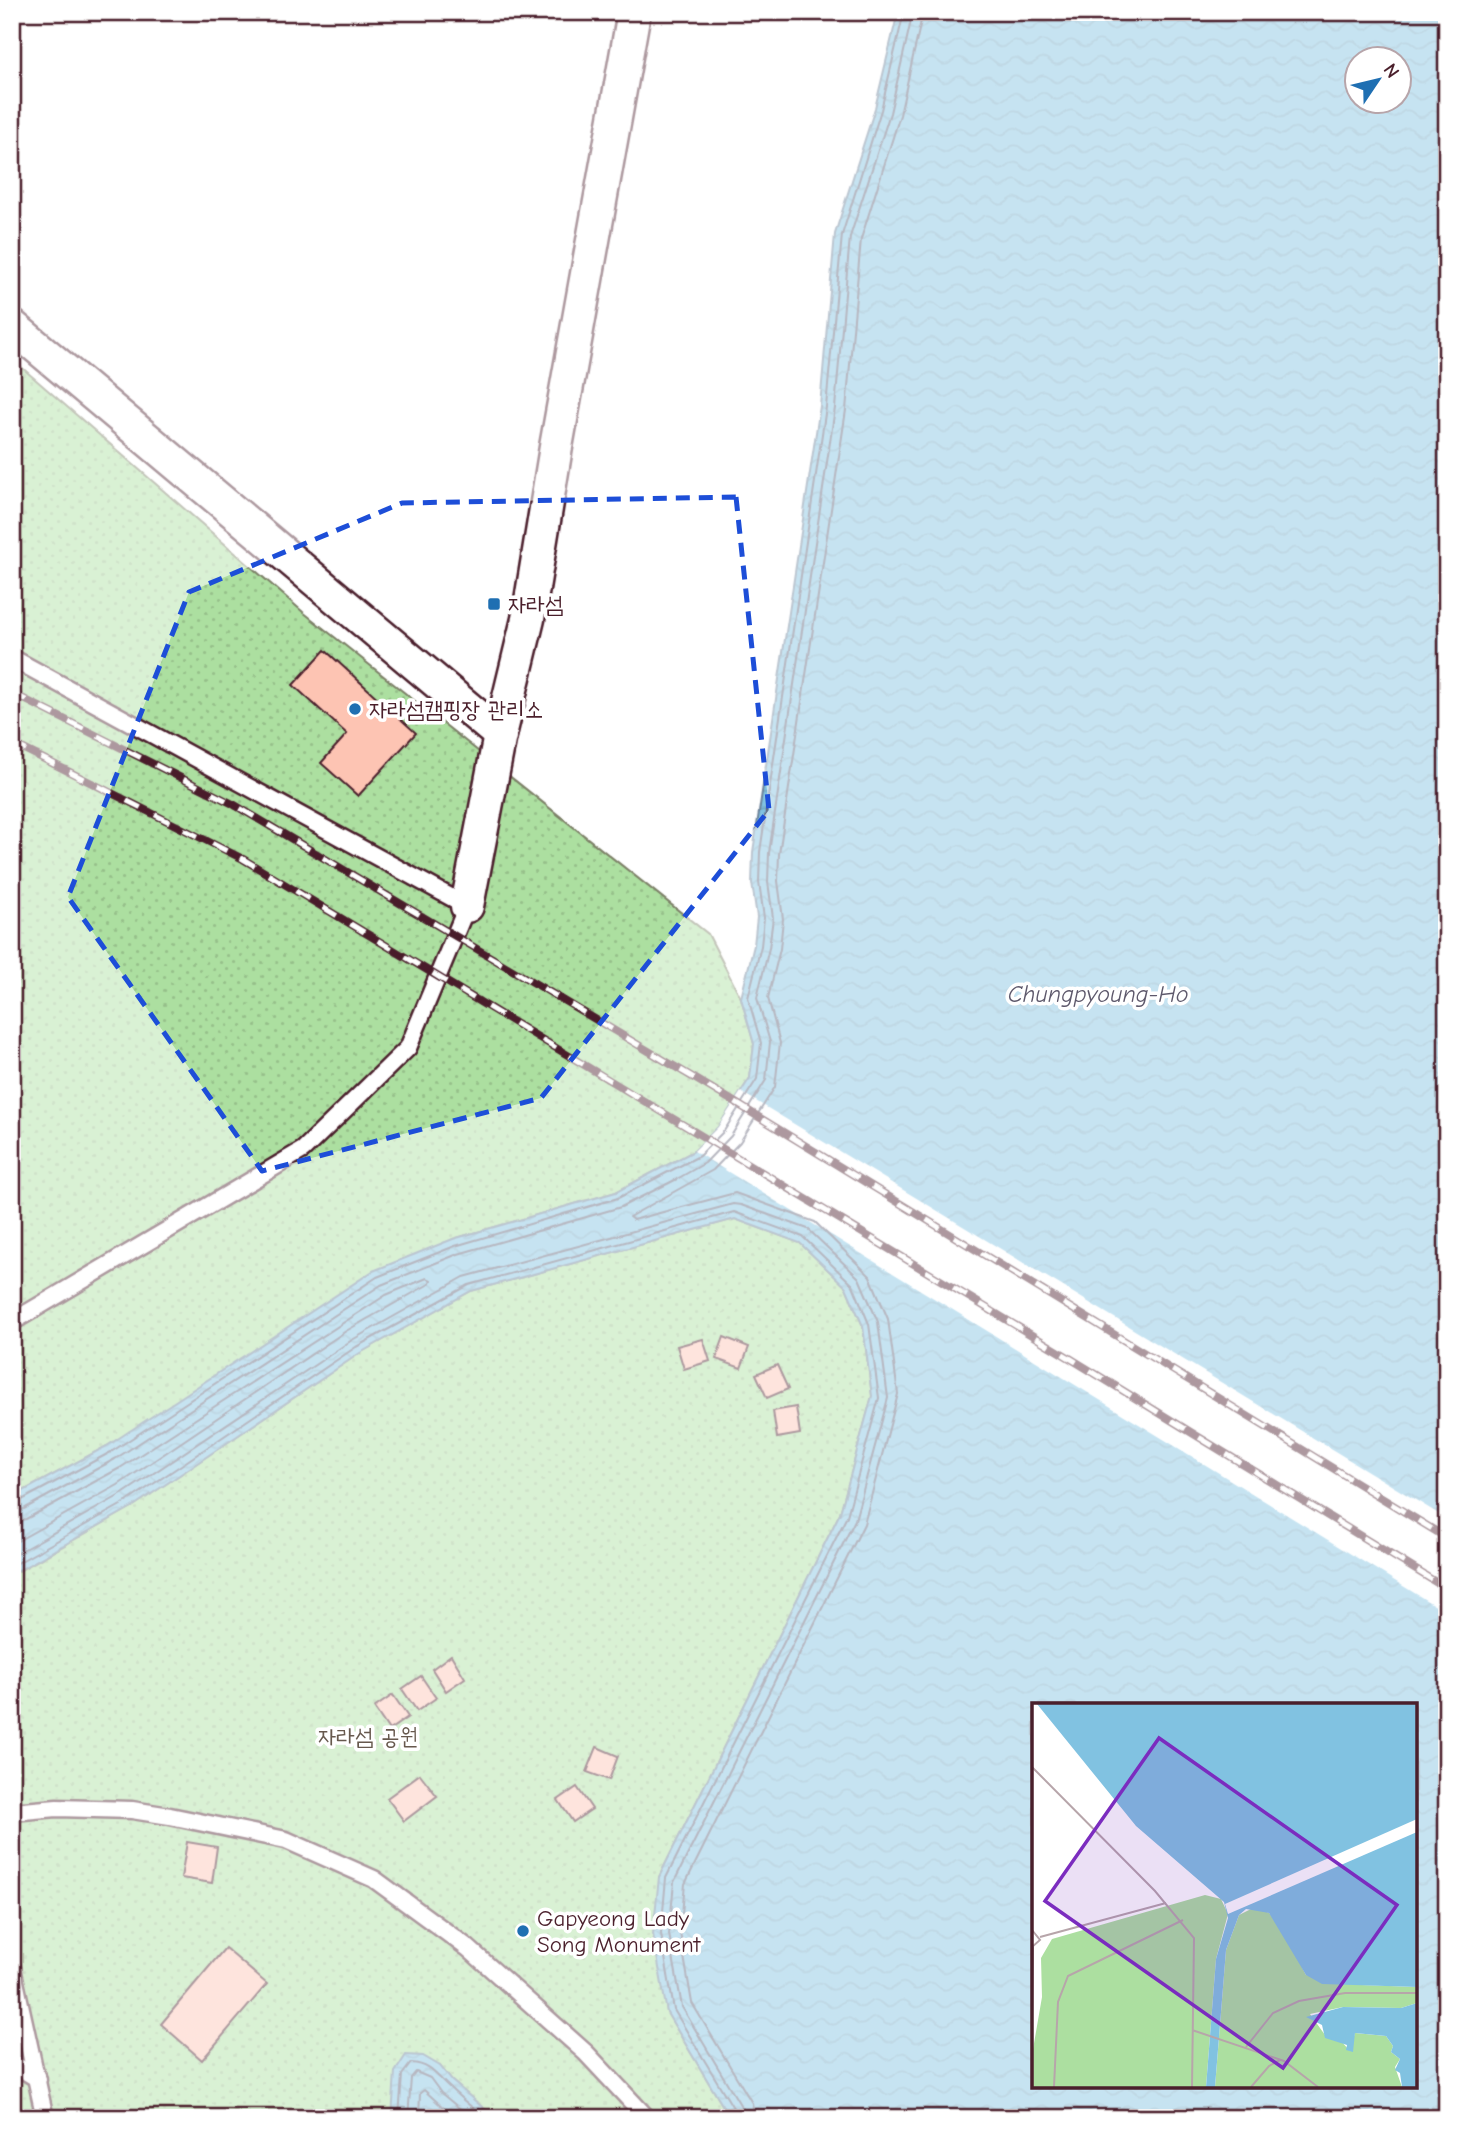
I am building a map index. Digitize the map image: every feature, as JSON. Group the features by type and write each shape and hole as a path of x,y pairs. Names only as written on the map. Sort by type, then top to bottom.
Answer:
{"street":[{"path":"467,906 500,735 528,619 634,12"},
{"path":"12,326 500,735"}],"lane":[{"path":"12,658 467,906 408,1048 303,1150 12,1322"},
{"path":"12,1812 57,1808 120,1810 170,1816 286,1840 374,1879 468,1948 586,2053 647,2118"},
{"path":"12,1968 45,2118"},
{"path":"12,2063 38,2079"}],"highlighted area":[{"path":"736,497 769,810 541,1098 262,1171 68,897 189,592 402,503"}],"green space":[{"path":"12,359 303,612 708,934 741,998 754,1044 750,1078 718,1127 694,1151 616,1192 453,1239 107,1446 12,1497"},
{"name":"자라섬 공원","path":"735,1219 800,1243 846,1287 863,1326 872,1396 840,1513 659,1877 667,2013 730,2118 495,2118 452,2081 440,2066 393,2118 12,2118 12,1575 132,1507 360,1353 471,1291"}],"water":[{"name":"Chungpyoung-Ho","path":"898,12 1447,12 1447,2118 730,2118 667,2013 653,1934 659,1877 840,1513 872,1396 863,1326 846,1287 800,1243 735,1219 471,1291 360,1353 132,1507 12,1574 12,1497 107,1446 373,1271 453,1239 616,1192 694,1151 718,1127 750,1078 754,1044 741,998 754,945 757,917 752,883 753,852 820,406 835,234 875,108"},
{"path":"406,2055 423,2056 440,2066 452,2081 495,2118 392,2118 395,2072"}],"pier":[{"path":"741,1092 1447,1519 1447,1613 694,1151 718,1127"}],"building":[{"name":"자라섬캠핑장 관리소","path":"325,650 416,733 358,796 321,763 347,734 293,685"},
{"path":"724,1337 749,1347 741,1368 716,1359"},
{"path":"703,1339 710,1361 684,1369 677,1346"},
{"path":"777,1365 788,1389 767,1398 756,1374"},
{"path":"796,1407 800,1434 777,1438 773,1411"},
{"path":"451,1655 465,1678 446,1691 432,1669"},
{"path":"421,1676 436,1698 417,1711 402,1689"},
{"path":"393,1695 408,1717 389,1730 374,1708"},
{"path":"597,1747 618,1756 609,1780 587,1772"},
{"path":"420,1774 437,1796 404,1821 387,1798"},
{"path":"577,1787 592,1809 573,1822 558,1800"},
{"path":"187,1842 217,1847 212,1883 181,1878"},
{"path":"225,1948 267,1984 202,2060 161,2024"}],"railway":[{"path":"12,693 233,804 726,1097 1447,1538"},
{"path":"12,743 243,859 1447,1589"}],"place":[{"name":"자라섬","path":"494,604"},
{"name":"자라섬캠핑장 관리소","path":"355,709"},
{"name":"Gapyeong Lady Song Monument","path":"523,1931"}]}
